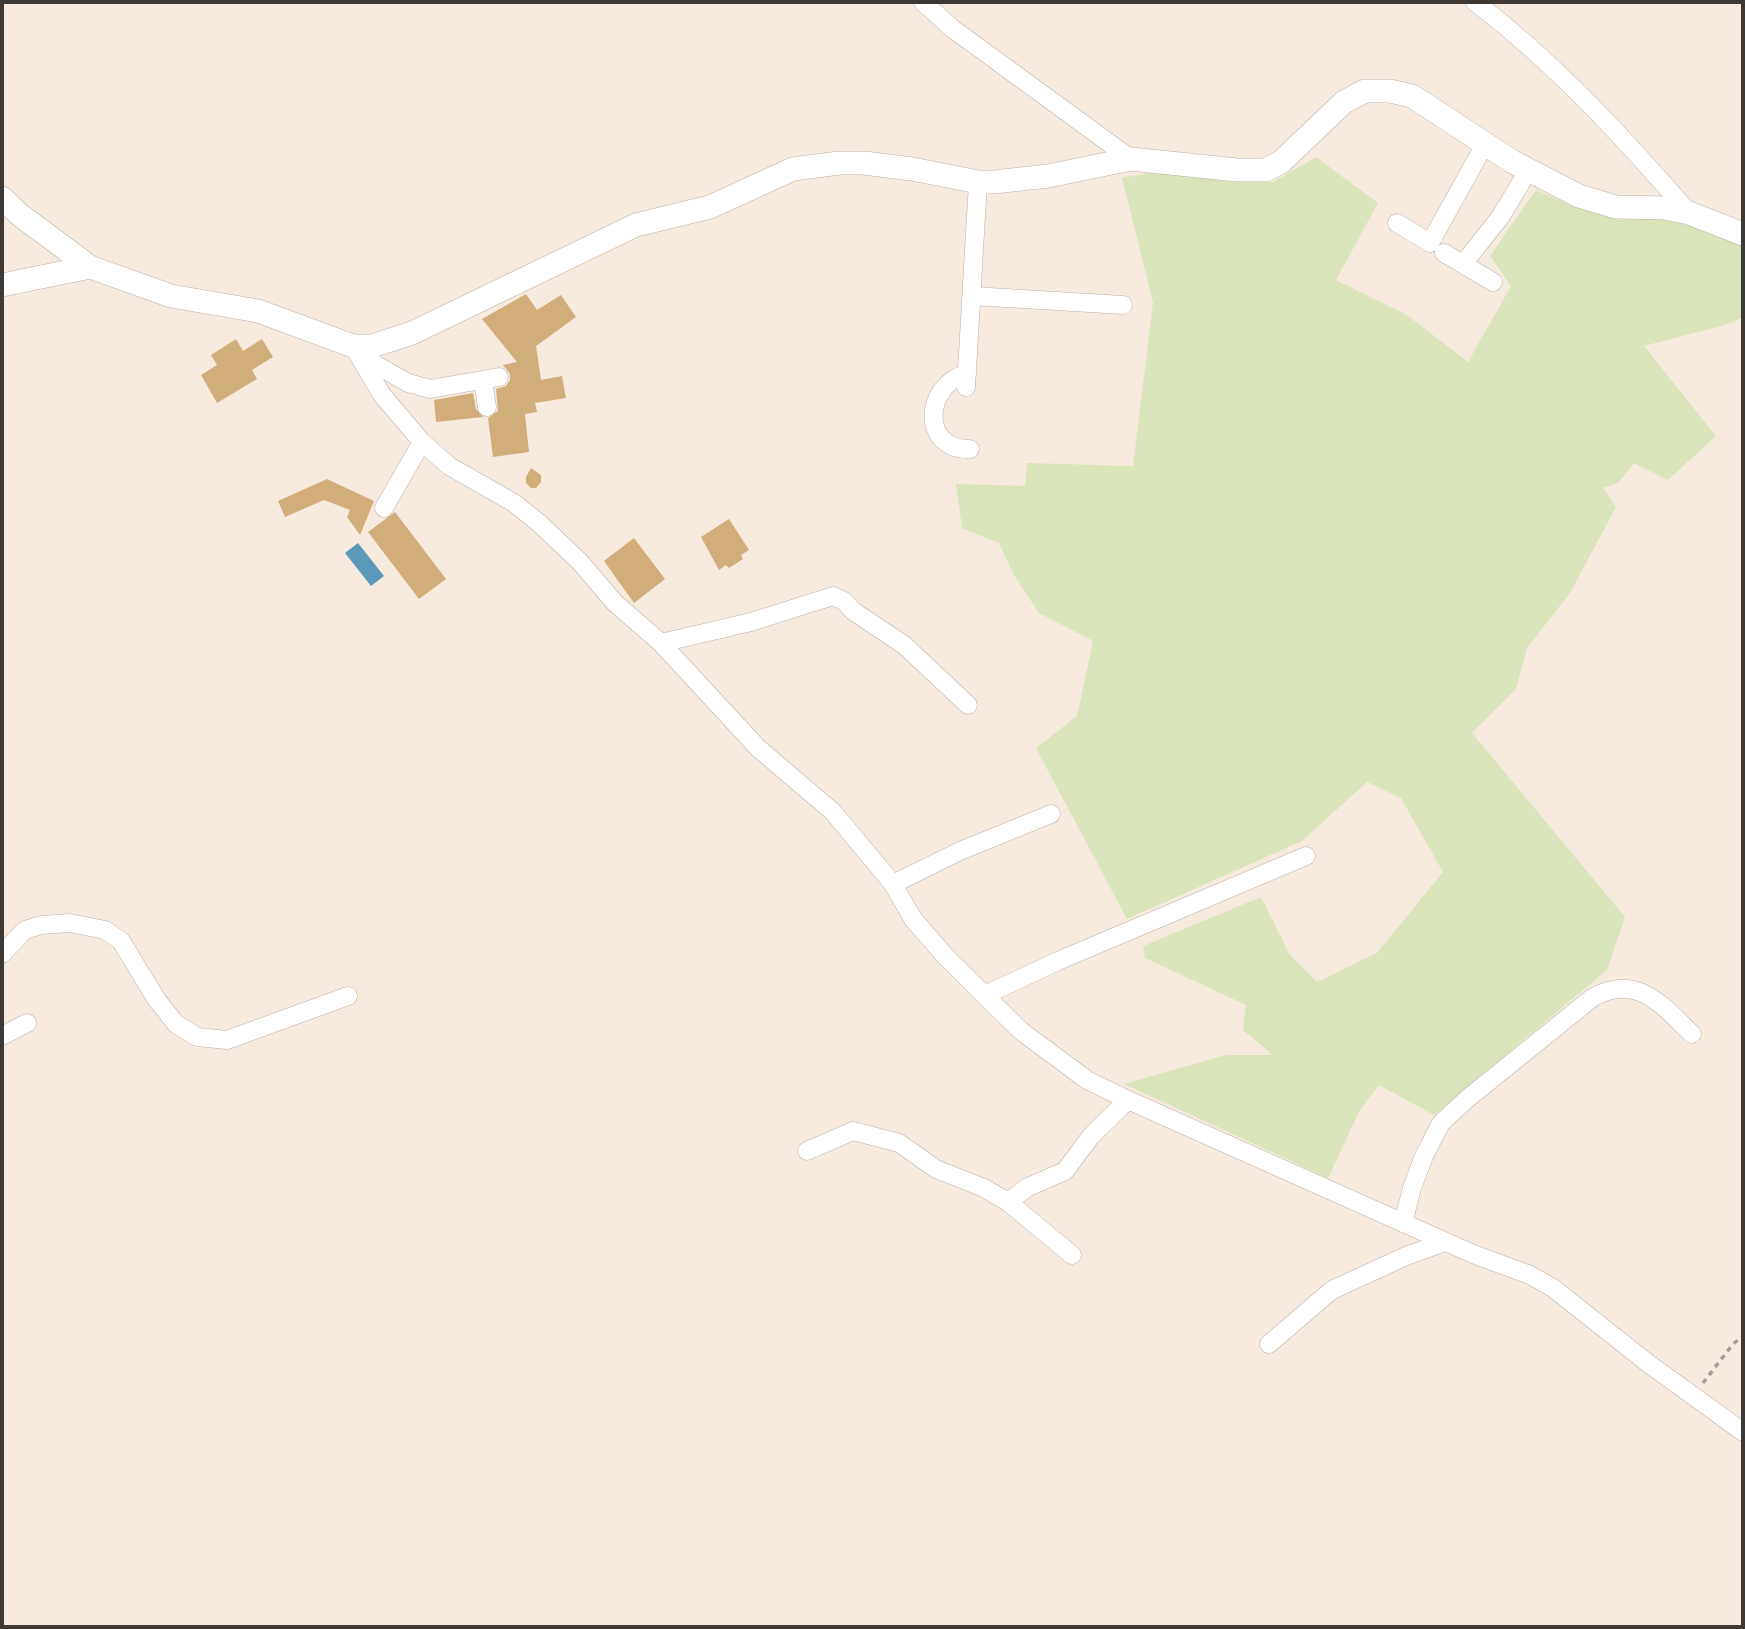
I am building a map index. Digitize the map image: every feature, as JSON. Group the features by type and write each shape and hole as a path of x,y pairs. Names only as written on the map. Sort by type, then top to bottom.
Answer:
{"street":[{"path":"923,2 953,29 1131,159"},
{"path":"1475,2 1572,86 1626,140 1689,213"},
{"path":"357,351 412,333 636,225 710,207 793,169 839,163 864,163 978,182 1048,176 1131,159 1237,170 1266,170 1281,162 1344,102 1365,91 1390,91 1412,96 1528,172 1579,196 1616,207 1665,208 1689,213 1743,233"},
{"path":"1397,223 1430,243 1485,144"},
{"path":"1463,264 1501,216 1528,172"},
{"path":"970,449 957,449 944,443 934,425 939,392 950,379 967,381 978,182"},
{"path":"2,198 20,215 90,267 171,296 258,312 309,328 357,351 408,383 430,389 491,379 487,407"},
{"path":"1444,253 1493,282"},
{"path":"2,285 90,267"},
{"path":"972,296 1123,306"},
{"path":"357,351 382,395 422,442 449,466 514,503 539,523 580,562 615,603 661,643 758,748 833,812 893,884 913,919 946,957 1021,1031 1087,1080 1128,1100 1445,1242 1530,1275 1553,1288 1743,1432"},
{"path":"384,509 422,442"},
{"path":"661,643 720,631 833,596 844,601 853,611 904,645 968,705"},
{"path":"893,884 960,851 1051,814"},
{"path":"985,995 1058,961 1306,856"},
{"path":"2,954 25,930 41,925 71,923 105,930 121,941 157,1000 176,1024 197,1037 227,1040 348,996"},
{"path":"1403,1223 1416,1177 1441,1123 1592,998 1618,987 1638,992 1666,1009 1692,1034"},
{"path":"2,1036 27,1023"},
{"path":"1008,1202 1028,1186 1065,1171 1091,1136 1128,1100"},
{"path":"807,1151 853,1131 900,1143 936,1169 984,1188 1008,1202 1072,1255"},
{"path":"1269,1344 1332,1290 1406,1256 1445,1242"}],"path":[{"path":"1693,1396 1733,1344 1743,1336"}],"green space":[{"path":"1316,157 1378,203 1336,280 1407,315 1468,362 1511,286 1490,256 1536,190 1574,207 1620,220 1656,219 1700,226 1743,243 1743,317 1725,325 1644,346 1716,436 1668,480 1634,463 1618,483 1603,488 1616,507 1570,593 1527,648 1516,689 1472,733 1625,917 1607,970 1434,1115 1379,1085 1360,1110 1328,1178 1124,1084 1226,1055 1273,1055 1243,1030 1246,1005 1145,958 1143,946 1261,897 1290,955 1317,982 1377,953 1443,872 1401,798 1367,782 1302,841 1127,919 1036,748 1077,716 1093,641 1039,613 1014,575 999,543 962,528 956,484 1025,486 1027,463 1133,466 1153,303 1122,178 1153,172 1273,182"}],"water":[{"path":"358,543 384,576 371,586 345,553"}],"building":[{"path":"526,294 537,310 561,295 576,317 536,346 541,380 562,376 566,398 535,403 537,412 525,414 529,452 493,457 488,418 498,411 496,389 506,386 510,380 510,374 503,365 517,362 482,319"},
{"path":"236,339 243,351 262,339 273,357 252,370 257,379 217,403 201,375 217,365 211,355"},
{"path":"473,393 476,409 483,417 436,422 434,400"},
{"path":"531,468 541,475 541,482 536,488 531,488 526,483"},
{"path":"327,479 374,501 360,535 347,517 350,510 324,500 285,517 278,501"},
{"path":"395,512 446,579 419,599 368,532"},
{"path":"729,519 749,550 741,555 743,559 729,568 726,565 719,570 701,537"},
{"path":"634,538 665,579 634,603 604,561"}]}
